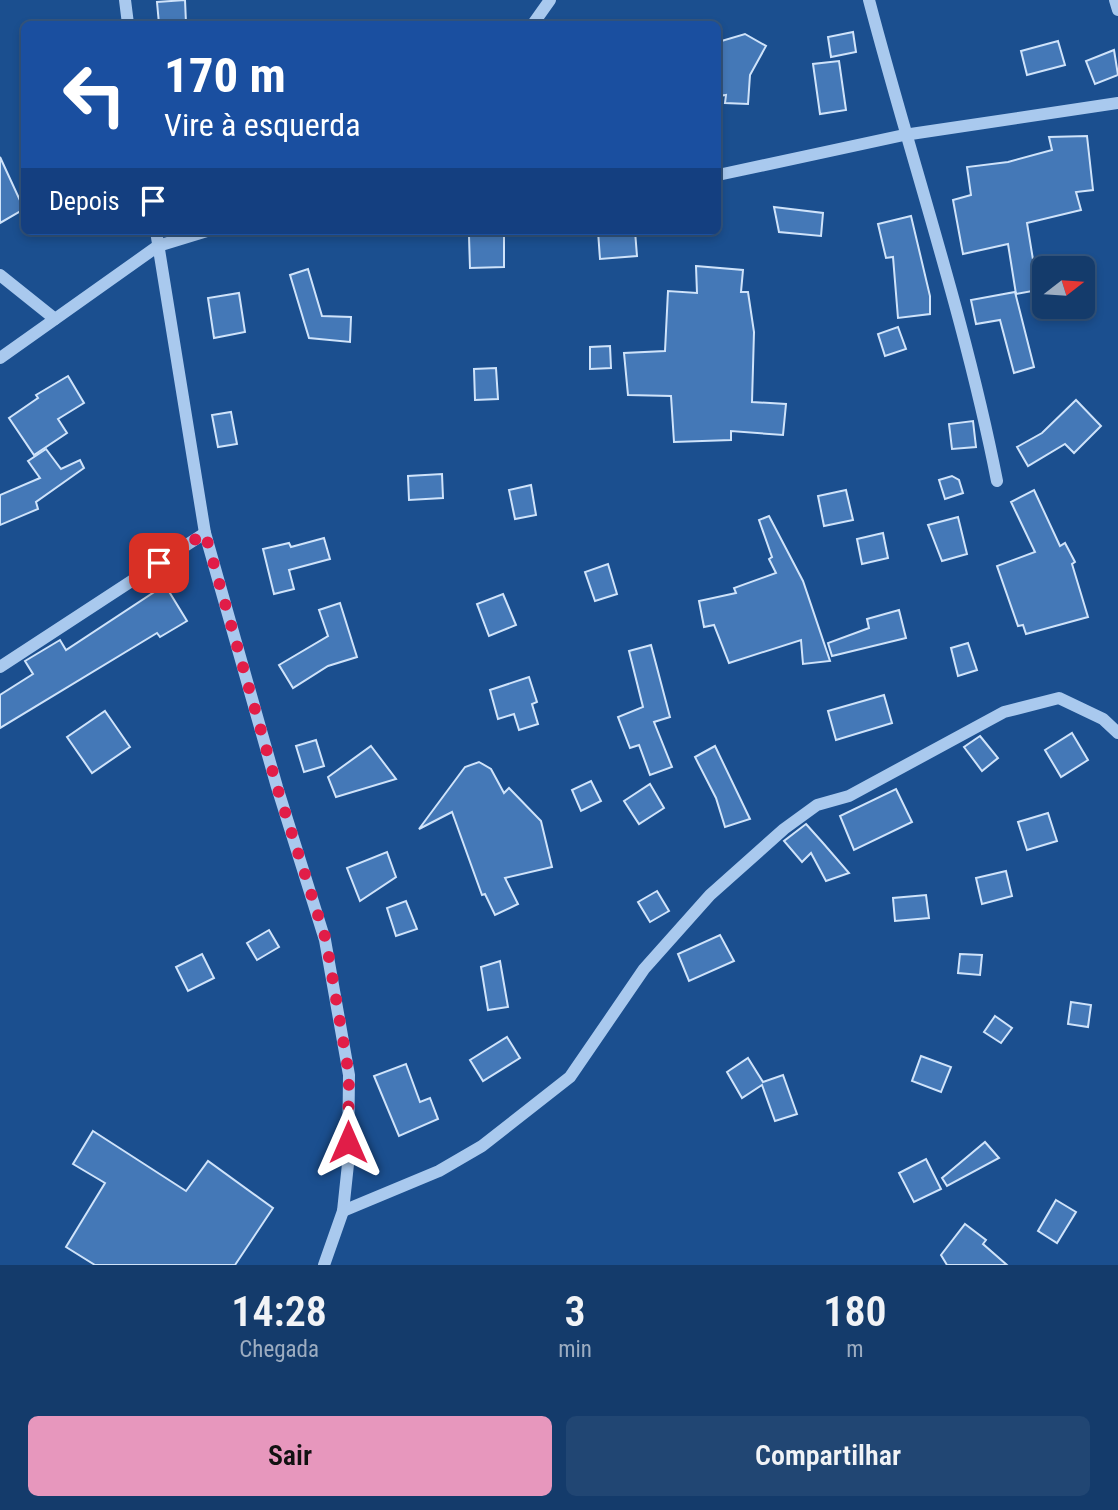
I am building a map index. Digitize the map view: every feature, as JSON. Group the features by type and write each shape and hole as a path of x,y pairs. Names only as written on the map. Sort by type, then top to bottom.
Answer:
{"street":[{"path":"125,0 128,21"},
{"path":"535,21 550,0"},
{"path":"869,0 904,135 979,388 997,481"},
{"path":"1115,0 1118,10"},
{"path":"721,174 904,135 1118,103"},
{"path":"157,235 205,533 277,787 326,940 349,1075 348,1164 343,1212 324,1265"},
{"path":"0,358 158,246 195,235"},
{"path":"0,275 55,319"},
{"path":"0,667 205,533"},
{"path":"343,1212 439,1171 482,1146 570,1077 644,969 710,895 784,829 817,805 849,796 1004,712 1059,698 1103,719 1118,733"}],"building":[{"path":"185,0 186,21 159,21 157,2"},
{"path":"853,32 856,52 831,57 828,37"},
{"path":"745,34 766,46 750,75 748,104 725,103 726,95 721,96 721,41"},
{"path":"1058,41 1065,65 1027,75 1021,51"},
{"path":"1114,50 1118,75 1095,84 1086,61"},
{"path":"839,61 846,110 820,114 813,64"},
{"path":"1087,136 1093,190 1076,192 1081,210 1027,223 1032,256 1032,291 1016,294 1008,244 963,254 953,200 971,195 967,167 1008,162 1052,150 1049,137"},
{"path":"0,157 21,202 21,211 0,223"},
{"path":"774,207 823,213 821,236 779,232"},
{"path":"911,216 930,296 930,314 898,318 893,257 886,258 878,224"},
{"path":"504,235 504,267 470,268 469,236"},
{"path":"598,235 635,235 637,256 600,259"},
{"path":"696,266 743,270 741,292 748,292 754,332 752,402 786,404 783,435 731,431 731,440 674,442 671,396 628,395 624,353 665,351 668,291 697,293"},
{"path":"308,269 322,316 351,317 350,342 309,338 290,275"},
{"path":"1015,292 1034,367 1014,373 1000,320 976,324 971,300"},
{"path":"239,293 245,332 214,338 208,298"},
{"path":"898,327 906,349 885,356 878,334"},
{"path":"610,346 611,368 590,369 590,347"},
{"path":"496,368 498,399 475,400 474,369"},
{"path":"68,376 84,403 58,419 67,433 34,455 9,418 38,398 36,395"},
{"path":"1076,400 1101,426 1074,453 1065,444 1028,466 1017,447 1042,433"},
{"path":"231,412 237,444 218,447 212,415"},
{"path":"973,421 976,447 952,449 949,424"},
{"path":"46,449 61,469 80,460 84,468 36,502 38,509 0,525 0,495 40,478 28,461"},
{"path":"442,474 443,498 409,500 408,476"},
{"path":"952,476 959,480 963,493 945,499 939,480"},
{"path":"531,485 536,515 515,519 509,490"},
{"path":"846,490 853,520 824,526 818,496"},
{"path":"1034,490 1060,546 1065,543 1075,562 1072,564 1088,617 1026,634 1023,625 1018,626 997,566 1035,552 1011,502"},
{"path":"769,516 803,581 830,661 803,664 801,640 729,663 714,625 704,627 699,601 736,593 734,588 776,573 769,559 772,557 759,520"},
{"path":"958,517 967,554 942,561 928,525"},
{"path":"883,533 888,558 862,564 857,539"},
{"path":"324,538 330,559 289,570 294,589 274,594 263,549 289,543 291,547"},
{"path":"608,564 617,594 595,601 585,572"},
{"path":"165,585 187,621 160,637 157,633 0,728 0,695 33,674 25,661 60,640 66,650"},
{"path":"503,594 516,625 489,636 477,604"},
{"path":"340,603 357,657 328,666 293,688 279,665 328,636 319,610"},
{"path":"899,610 906,638 832,656 828,643 869,628 867,619"},
{"path":"968,643 977,670 958,676 951,648"},
{"path":"651,645 670,717 654,722 672,767 650,775 639,745 630,748 618,717 643,707 629,651"},
{"path":"529,677 537,702 532,704 538,724 519,730 514,714 498,719 490,690"},
{"path":"884,695 892,723 836,740 828,711"},
{"path":"105,711 130,747 92,773 67,737"},
{"path":"1072,733 1088,760 1061,777 1045,750"},
{"path":"980,736 998,758 982,771 964,747"},
{"path":"316,740 324,766 304,772 296,746"},
{"path":"371,746 396,779 336,797 328,777"},
{"path":"715,746 750,819 725,827 716,798 695,757"},
{"path":"479,762 491,769 504,793 509,788 541,821 552,867 505,878 518,904 495,915 485,894 482,895 452,812 419,829 465,767"},
{"path":"591,781 601,801 581,811 572,790"},
{"path":"650,784 664,808 639,824 624,801"},
{"path":"896,789 912,822 854,850 840,816"},
{"path":"1048,813 1057,841 1027,850 1018,822"},
{"path":"806,824 849,873 826,881 811,853 802,862 784,841"},
{"path":"387,852 396,877 360,901 347,868"},
{"path":"1006,871 1012,896 982,904 976,878"},
{"path":"657,891 669,911 650,922 638,902"},
{"path":"926,895 929,918 895,921 893,898"},
{"path":"406,901 417,929 396,936 387,908"},
{"path":"269,930 279,947 257,960 247,943"},
{"path":"720,935 734,961 689,981 678,954"},
{"path":"202,954 214,978 188,991 176,967"},
{"path":"960,954 982,955 980,975 958,973"},
{"path":"500,961 508,1007 488,1010 481,967"},
{"path":"1071,1002 1091,1005 1088,1027 1068,1024"},
{"path":"995,1016 1012,1028 1001,1043 984,1032"},
{"path":"507,1037 520,1058 483,1081 470,1060"},
{"path":"921,1056 951,1067 941,1092 912,1081"},
{"path":"748,1058 763,1082 783,1075 797,1114 775,1121 762,1085 742,1098 727,1072"},
{"path":"406,1064 420,1102 430,1098 438,1119 399,1136 374,1076"},
{"path":"93,1131 186,1191 208,1161 273,1208 235,1265 95,1265 66,1247 105,1183 73,1164"},
{"path":"985,1142 999,1158 947,1186 942,1178"},
{"path":"926,1159 941,1189 914,1202 899,1173"},
{"path":"1056,1200 1076,1212 1057,1243 1038,1231"},
{"path":"965,1224 986,1240 983,1244 1007,1265 947,1265 941,1255"}],"route":[{"path":"159,563 205,533 277,787 326,940 349,1075 348,1142"}]}
